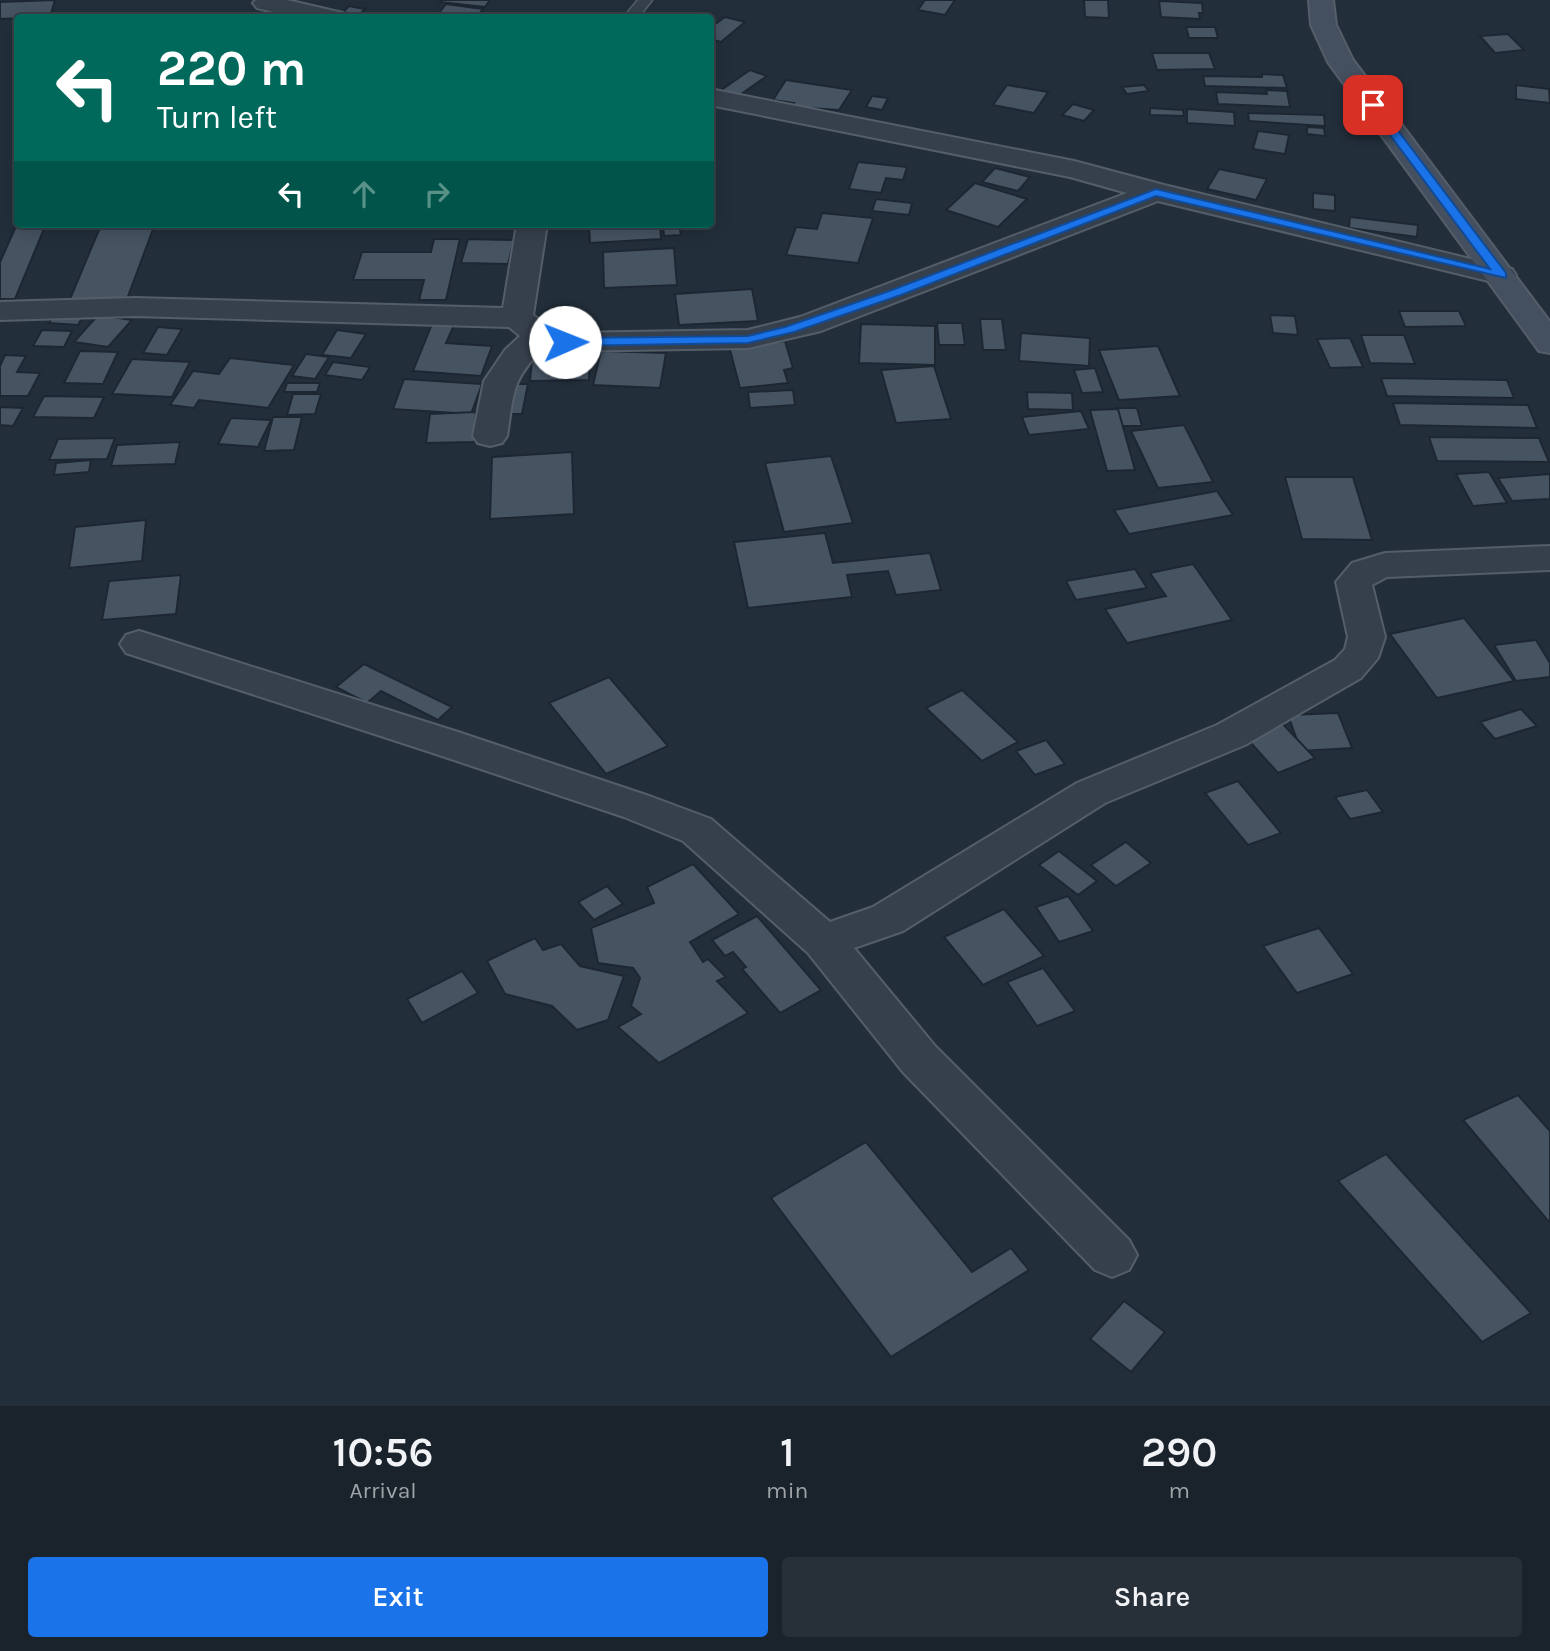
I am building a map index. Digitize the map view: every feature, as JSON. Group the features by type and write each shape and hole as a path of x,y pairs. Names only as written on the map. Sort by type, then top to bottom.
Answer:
{"street":[{"path":"1321,0 1320,11 1326,37 1341,62 1502,275 1550,344"},
{"path":"266,3 316,14"},
{"path":"714,98 1074,169 1156,192 1502,275"},
{"path":"0,311 135,307 528,327 565,342 748,340 822,320 1156,192"},
{"path":"490,436 500,382 516,357 528,327 532,228"},
{"path":"823,941 888,919 1091,793 1231,735 1348,669 1362,657 1368,645 1367,630 1354,592 1354,582 1364,571 1385,565 1550,558"},
{"path":"139,644 447,743 638,807 697,830 823,941 919,1059 1112,1255"}],"lane":[{"path":"633,14 645,0"}],"building":[{"path":"55,0 51,14 14,14 14,18 0,19 0,2"},
{"path":"490,0 485,7 440,2"},
{"path":"925,0 955,0 945,15 918,10"},
{"path":"1084,0 1108,0 1109,18 1085,17"},
{"path":"1159,1 1202,3 1203,13 1199,13 1200,19 1161,17"},
{"path":"446,4 483,9 479,14 438,14"},
{"path":"349,6 365,9 360,14 343,12"},
{"path":"725,17 745,22 721,42 714,40 714,25"},
{"path":"1186,27 1215,27 1218,38 1189,38"},
{"path":"1508,34 1524,50 1495,53 1480,36"},
{"path":"1152,53 1209,53 1215,69 1157,70"},
{"path":"750,70 767,76 734,99 717,93"},
{"path":"1262,74 1283,75 1287,88 1205,86 1203,76 1262,77"},
{"path":"786,80 852,90 839,110 791,107 794,103 773,100"},
{"path":"1007,85 1048,92 1034,113 993,105"},
{"path":"1144,85 1149,91 1127,94 1122,87"},
{"path":"1516,85 1549,89 1550,103 1516,99"},
{"path":"1266,90 1287,91 1290,107 1218,104 1216,92 1267,94"},
{"path":"872,96 888,98 882,110 866,107"},
{"path":"1073,104 1094,110 1084,121 1062,115"},
{"path":"1150,108 1183,110 1184,116 1150,115"},
{"path":"1187,109 1234,112 1235,126 1187,123"},
{"path":"1248,113 1324,115 1325,126 1249,121"},
{"path":"1307,127 1324,128 1325,136 1307,134"},
{"path":"1258,131 1289,135 1285,154 1253,149"},
{"path":"858,162 907,167 903,180 886,178 881,193 849,189"},
{"path":"995,168 1030,177 1018,191 982,182"},
{"path":"1219,169 1267,179 1256,200 1207,189"},
{"path":"975,183 1027,199 998,227 946,210"},
{"path":"1313,193 1335,195 1335,211 1313,209"},
{"path":"876,199 912,203 909,215 872,211"},
{"path":"822,213 873,218 858,263 786,255 796,227 817,229"},
{"path":"1350,217 1418,225 1417,237 1349,228"},
{"path":"15,228 44,228 15,299 0,299 0,262"},
{"path":"100,228 154,228 127,299 70,299"},
{"path":"589,228 660,228 661,239 590,243"},
{"path":"663,228 680,228 681,235 664,236"},
{"path":"434,239 460,239 446,300 419,300 424,280 353,280 362,252 431,252"},
{"path":"468,239 514,240 508,264 461,263"},
{"path":"674,248 677,285 604,288 603,252"},
{"path":"752,289 758,321 679,325 675,294"},
{"path":"1399,311 1459,311 1466,326 1405,327"},
{"path":"55,313 84,314 78,325 49,323"},
{"path":"98,315 132,320 108,347 74,342"},
{"path":"1270,315 1295,316 1298,335 1273,333"},
{"path":"980,319 1002,319 1006,350 983,350"},
{"path":"937,323 962,323 965,345 939,345"},
{"path":"432,324 454,325 446,343 492,346 481,376 413,371"},
{"path":"861,324 935,326 935,365 859,363"},
{"path":"158,327 182,329 167,355 143,353"},
{"path":"42,330 72,331 64,347 33,346"},
{"path":"337,330 366,334 351,358 322,355"},
{"path":"1021,333 1090,338 1089,366 1019,361"},
{"path":"1361,335 1404,335 1415,364 1370,363"},
{"path":"1350,338 1363,367 1330,368 1317,339"},
{"path":"785,341 793,368 784,370 788,383 740,388 729,346"},
{"path":"1158,346 1180,396 1119,400 1099,350"},
{"path":"590,350 589,380 530,381 533,351"},
{"path":"80,351 118,352 103,384 64,383"},
{"path":"601,351 666,353 660,388 593,385"},
{"path":"306,354 329,357 315,379 292,376"},
{"path":"5,355 26,356 17,372 40,373 28,396 0,396 0,366"},
{"path":"230,358 294,365 268,408 199,400 194,408 170,405 193,371 219,374"},
{"path":"132,359 190,362 172,397 112,394"},
{"path":"333,362 370,367 362,380 325,375"},
{"path":"934,366 951,419 896,423 881,370"},
{"path":"1095,368 1103,392 1082,393 1074,370"},
{"path":"1381,378 1507,380 1514,398 1387,396"},
{"path":"404,379 482,384 471,414 393,409"},
{"path":"287,383 320,383 317,392 284,392"},
{"path":"507,384 528,384 522,414 501,414"},
{"path":"793,390 795,405 750,408 748,392"},
{"path":"1027,392 1072,393 1073,410 1028,409"},
{"path":"293,394 321,394 315,414 287,415"},
{"path":"44,396 104,397 94,418 33,417"},
{"path":"1393,403 1528,405 1537,428 1400,425"},
{"path":"0,407 23,408 13,426 0,425"},
{"path":"1116,408 1137,408 1142,426 1121,426"},
{"path":"1118,409 1135,470 1107,471 1090,410"},
{"path":"1081,411 1089,429 1029,435 1022,417"},
{"path":"476,412 474,442 426,443 430,414"},
{"path":"273,417 302,417 294,450 264,451"},
{"path":"231,418 271,420 258,447 218,444"},
{"path":"1184,425 1213,482 1158,488 1131,431"},
{"path":"1429,437 1539,438 1549,462 1437,461"},
{"path":"115,438 107,459 49,460 58,439"},
{"path":"180,442 175,464 111,466 117,445"},
{"path":"572,452 574,514 490,519 492,457"},
{"path":"831,456 853,523 784,532 765,463"},
{"path":"91,460 89,472 54,475 56,463"},
{"path":"1489,472 1507,503 1473,506 1456,474"},
{"path":"1550,474 1550,499 1512,501 1498,478"},
{"path":"1285,477 1353,477 1372,540 1302,539"},
{"path":"1217,491 1233,515 1129,534 1114,510"},
{"path":"146,520 142,561 69,568 75,527"},
{"path":"825,533 833,563 930,553 941,590 896,595 888,571 847,575 852,597 748,608 734,542"},
{"path":"1193,564 1232,620 1127,643 1105,609 1166,596 1150,573"},
{"path":"1135,569 1147,588 1076,600 1066,581"},
{"path":"181,575 176,614 102,620 109,581"},
{"path":"1464,618 1514,681 1437,698 1390,634"},
{"path":"1536,640 1550,663 1550,677 1516,681 1494,645"},
{"path":"364,664 452,707 438,720 381,691 367,703 336,687"},
{"path":"609,677 668,746 606,774 549,703"},
{"path":"962,690 1018,742 982,761 926,708"},
{"path":"1521,709 1537,726 1495,739 1480,722"},
{"path":"1338,713 1352,748 1301,751 1288,715"},
{"path":"1278,719 1315,758 1278,773 1242,733"},
{"path":"1046,740 1065,764 1035,775 1016,751"},
{"path":"1238,781 1281,833 1248,845 1205,793"},
{"path":"1367,790 1383,812 1350,819 1335,797"},
{"path":"1126,842 1151,863 1116,886 1091,865"},
{"path":"1059,851 1097,881 1078,895 1039,865"},
{"path":"693,864 739,914 690,942 703,962 708,959 726,977 717,981 748,1013 659,1063 618,1027 641,1014 631,1006 640,978 633,968 598,963 591,928 654,903 647,887"},
{"path":"607,886 623,904 594,920 578,902"},
{"path":"1068,896 1093,931 1059,942 1036,907"},
{"path":"1004,909 1044,956 983,985 944,937"},
{"path":"757,916 821,990 780,1013 742,969 746,967 733,952 725,956 712,940"},
{"path":"1319,928 1353,974 1297,993 1263,946"},
{"path":"535,938 543,950 561,944 580,966 624,976 608,1020 577,1030 552,1006 505,994 487,961"},
{"path":"1043,968 1075,1011 1037,1026 1007,982"},
{"path":"462,971 478,993 422,1023 407,999"},
{"path":"1518,1095 1550,1131 1550,1223 1463,1120"},
{"path":"866,1142 972,1272 1011,1248 1029,1270 891,1357 771,1198"},
{"path":"1386,1154 1531,1313 1482,1342 1338,1181"},
{"path":"1124,1301 1165,1332 1131,1372 1090,1339"}],"route":[{"path":"565,342 748,340 810,324 1156,192 1502,275 1373,105"}]}
